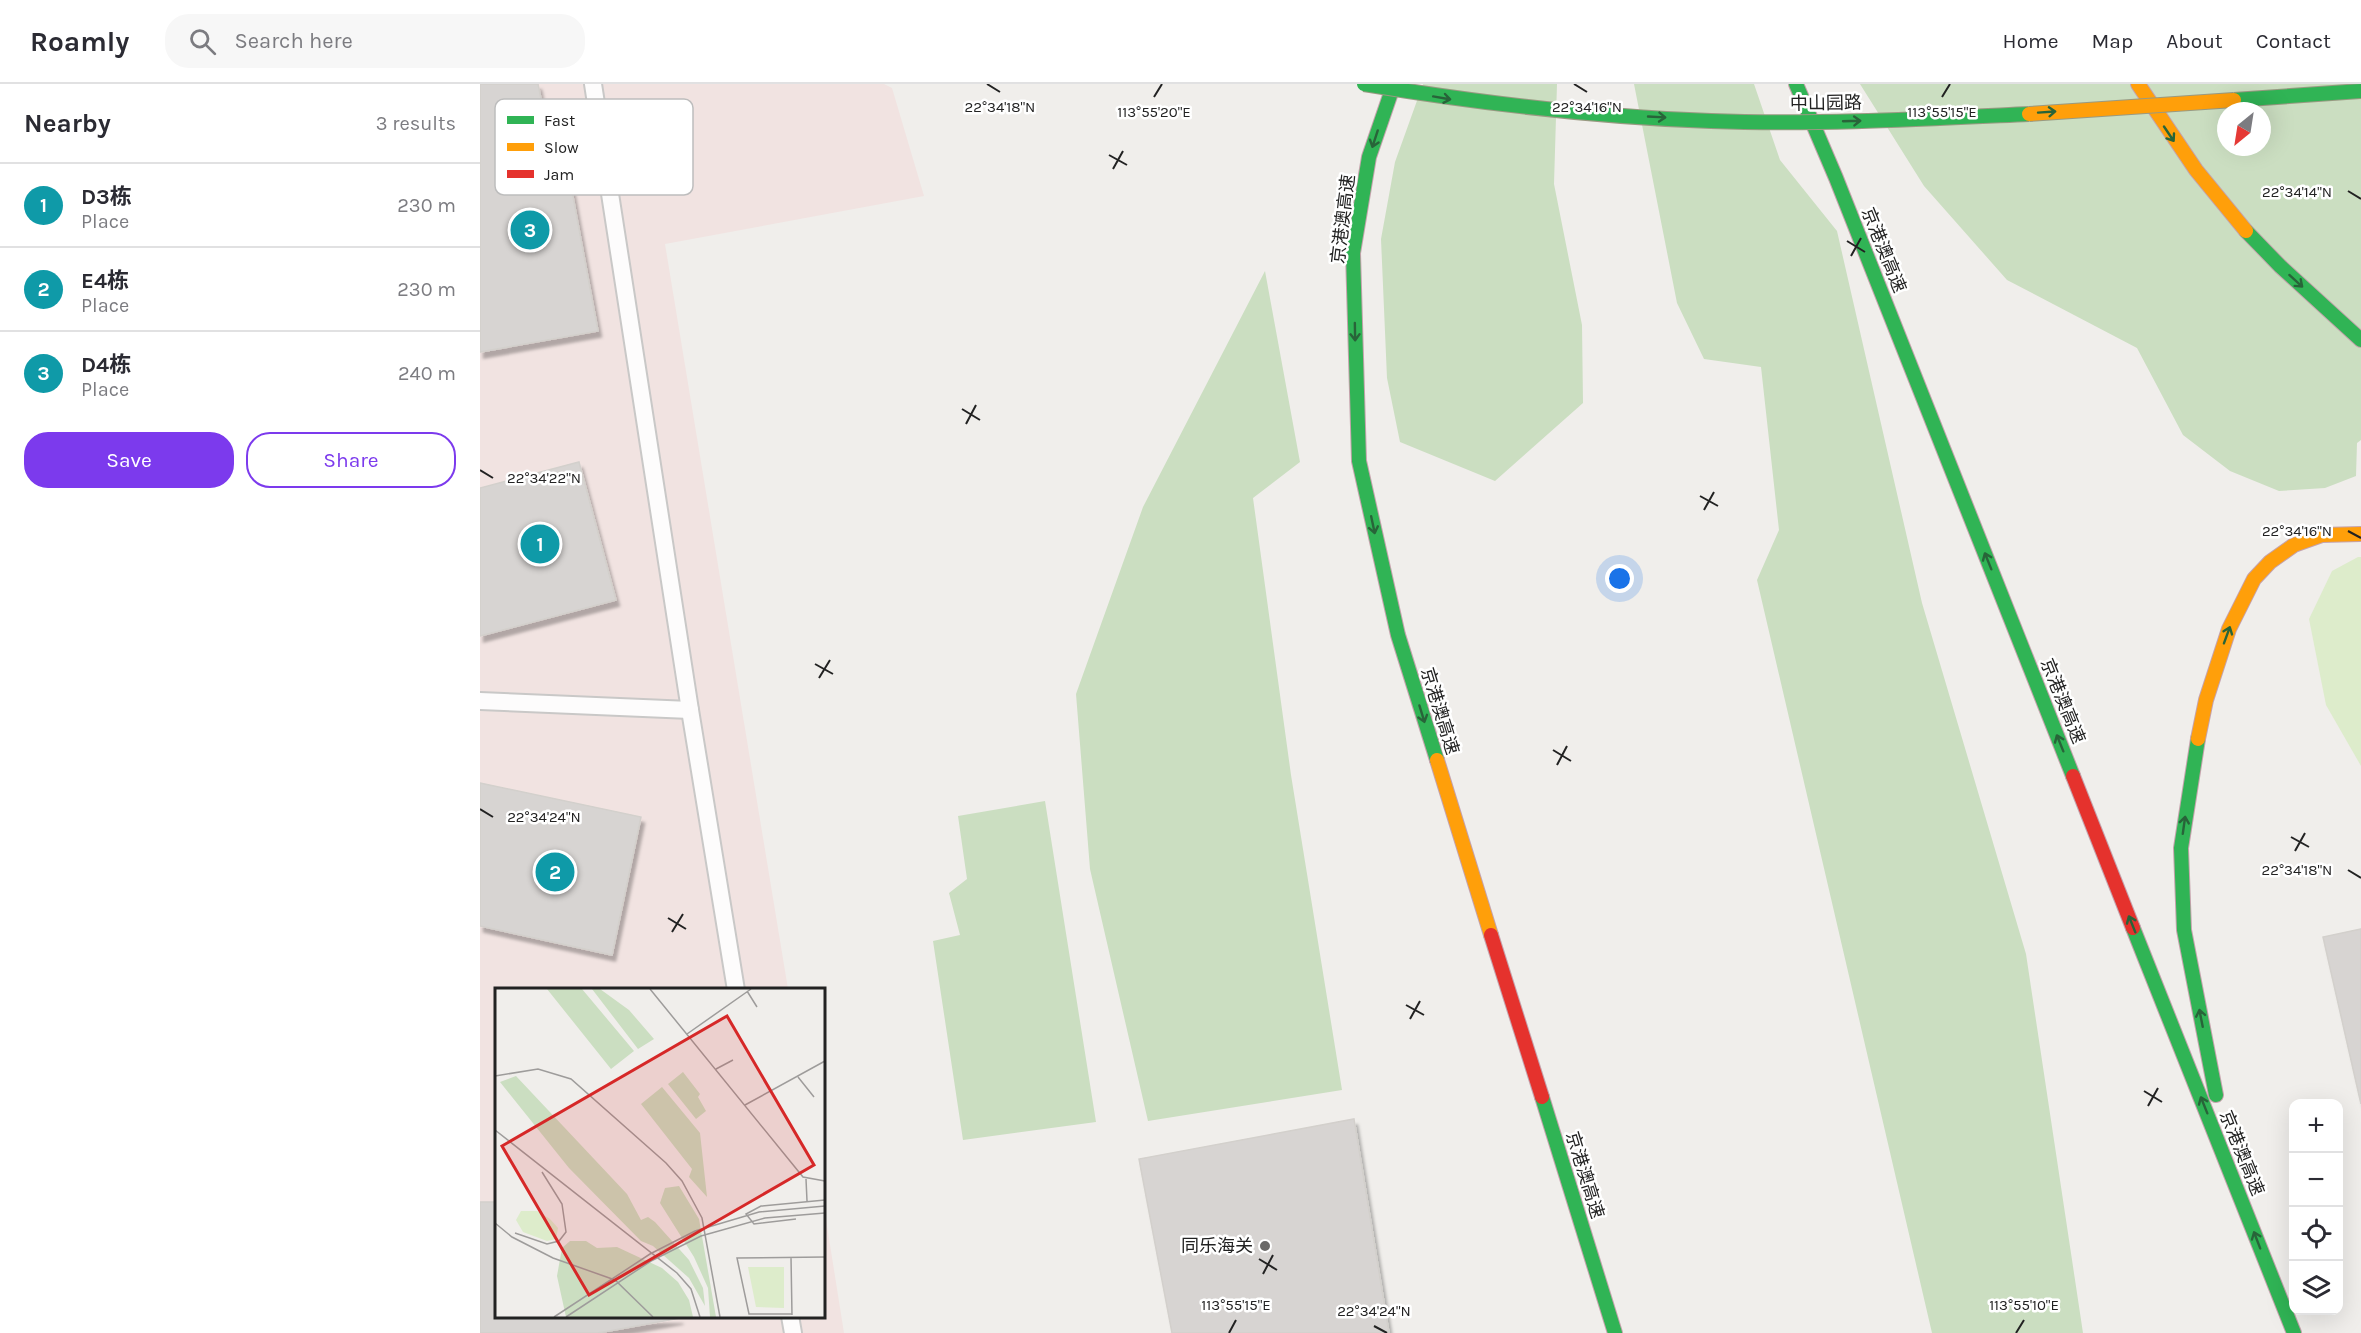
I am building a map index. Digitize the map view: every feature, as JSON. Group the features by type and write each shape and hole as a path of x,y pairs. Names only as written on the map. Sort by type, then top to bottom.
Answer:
{"main road":[{"name":"中山园路","path":"1364,84 1460,101 1592,113 1714,121 1827,123 2035,113 2361,91"},
{"name":"京港澳高速","path":"1394,84 1369,157 1353,253 1359,461 1398,635 1615,1333"},
{"name":"京港澳高速","path":"1796,84 1836,178 2295,1333"},
{"path":"2138,84 2168,132 2235,219 2289,274 2361,340"},
{"path":"2241,1198 2211,1071 2184,930 2181,848 2195,751 2217,662 2229,628 2254,579 2270,562 2294,545 2322,535 2361,534"},
{"path":"2268,1268 2289,1300"}],"lane":[{"path":"593,84 595,99"},
{"path":"610,195 736,988"},
{"path":"480,701 690,710"},
{"path":"790,1318 793,1333"}],"shaded area":[{"path":"480,84 884,84 892,88 924,196 665,244 788,988 495,988 495,1318 825,1318 825,1213 844,1333 480,1333"}],"green space":[{"path":"1423,84 1557,84 1554,184 1582,325 1583,403 1495,481 1400,442 1387,378 1381,239 1395,162"},
{"path":"1634,84 1754,84 1780,160 1837,231 1922,603 2026,954 2083,1333 1932,1333 1757,580 1779,530 1761,367 1704,359 1677,303"},
{"path":"1860,84 2361,84 2361,440 2357,443 2356,476 2325,488 2279,491 2230,471 2183,435 2137,348 2007,280 1924,186"},
{"path":"1265,271 1300,462 1253,498 1291,775 1342,1090 1148,1121 1090,869 1076,694 1143,507"},
{"path":"2361,557 2361,766 2326,705 2309,619 2332,571"},
{"path":"1045,801 1096,1122 963,1140 933,941 960,935 949,893 967,879 958,816"}],"building":[{"path":"480,84 538,84 541,99 495,99 495,195 573,195 598,331 480,352"},
{"path":"579,462 616,600 480,636 480,488"},
{"path":"480,783 641,817 612,955 480,926"},
{"path":"2361,929 2361,1104 2323,937"},
{"name":"同乐海关","path":"1354,1119 1389,1333 1172,1333 1139,1159"},
{"path":"480,1202 495,1202 495,1318 680,1318 598,1333 480,1333"}],"traffic: fast":[{"path":"1364,84 1537,108 1668,119 1830,122 2029,114"},
{"path":"1394,84 1369,157 1353,253 1359,461 1398,635 1437,760"},
{"path":"1796,84 1836,178 2073,776"},
{"path":"2234,100 2361,91"},
{"path":"2246,231 2280,266 2361,340"},
{"path":"2198,739 2181,848 2184,930 2216,1095"},
{"path":"2133,928 2294,1333"},
{"path":"1542,1097 1615,1333"}],"traffic: slow":[{"path":"2138,84 2196,170 2246,231"},
{"path":"2029,114 2234,100"},
{"path":"2198,739 2206,700 2229,629 2254,579 2270,562 2294,545 2322,535 2361,534"},
{"path":"1437,760 1491,935"}],"traffic: jam":[{"path":"2073,776 2133,928"},
{"path":"1491,935 1542,1097"}],"place":[{"name":"D4栋","path":"530,230"},
{"name":"D3栋","path":"540,544"},
{"name":"E4栋","path":"555,872"},
{"name":"同乐海关","path":"1265,1246"}]}
